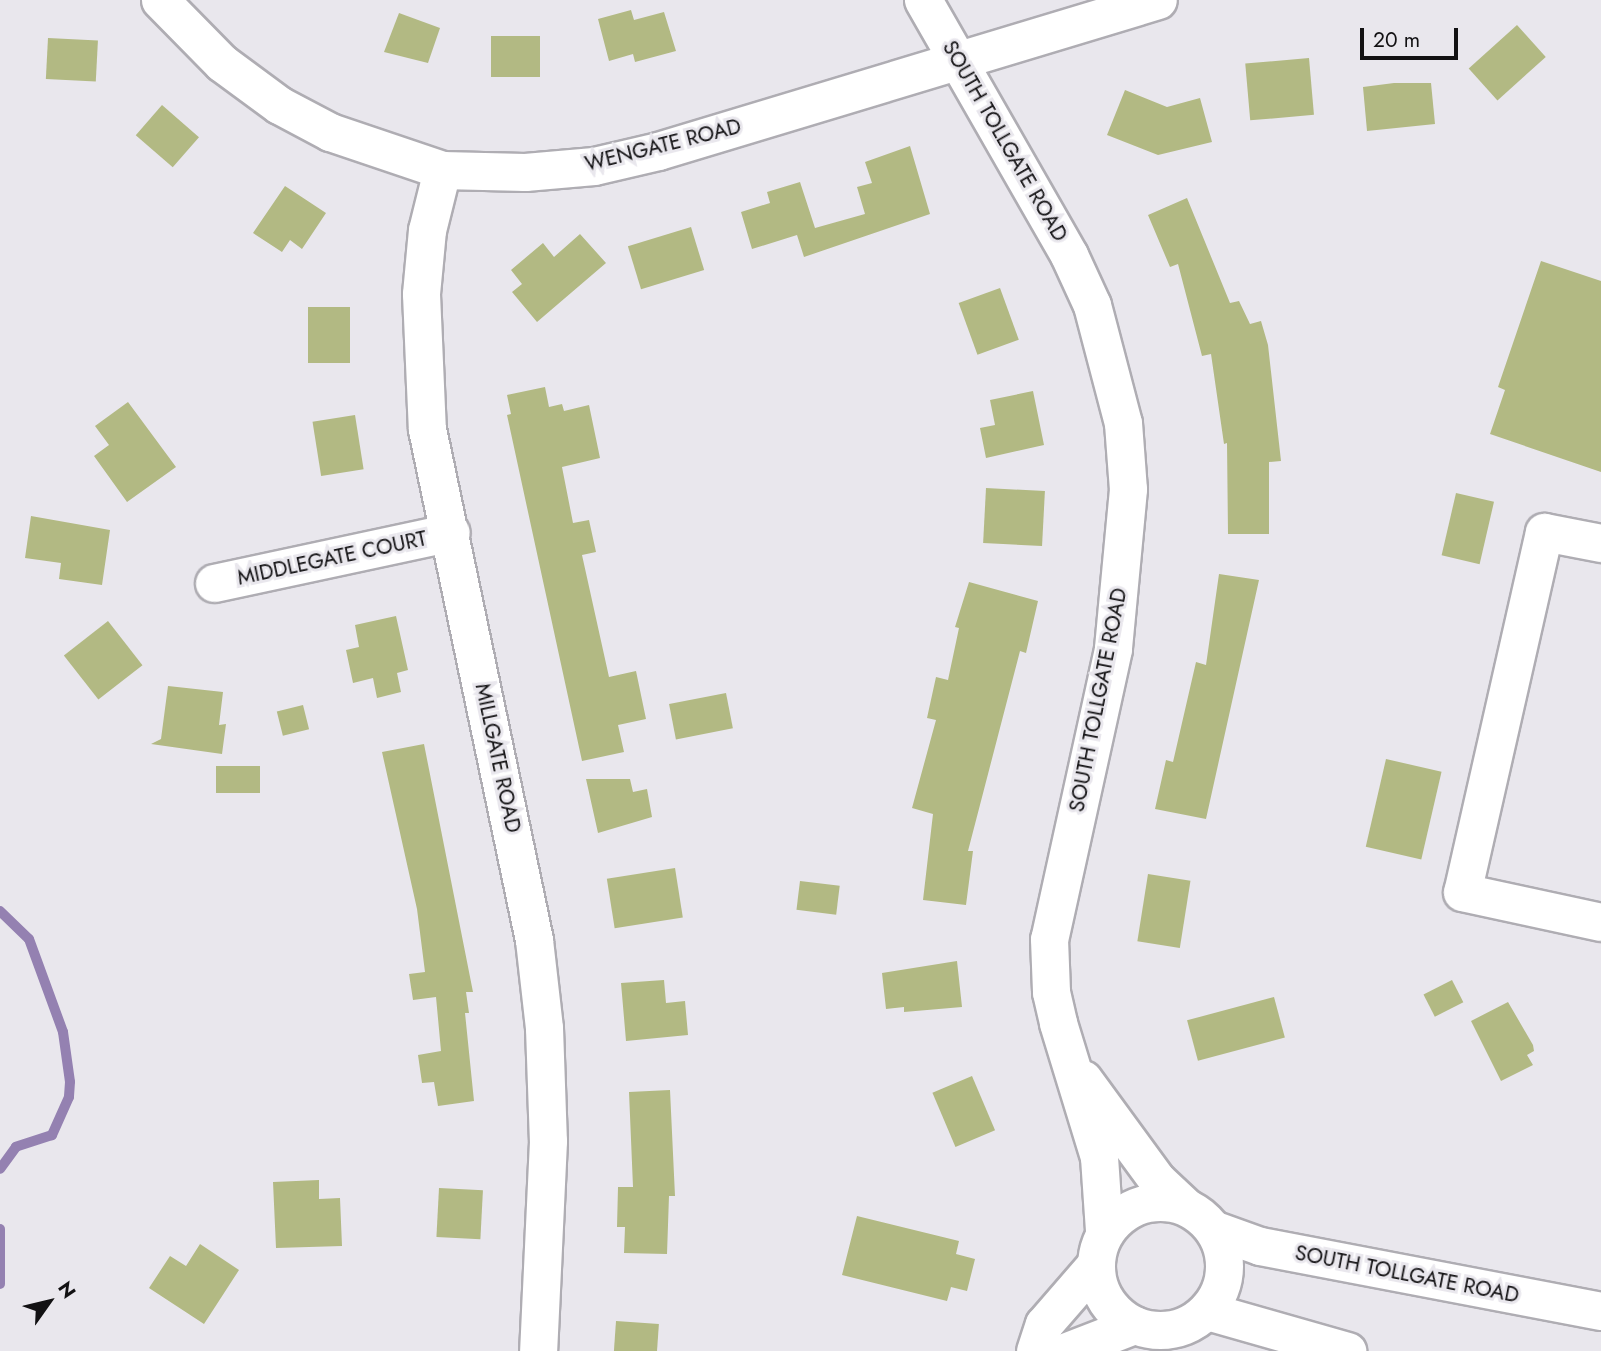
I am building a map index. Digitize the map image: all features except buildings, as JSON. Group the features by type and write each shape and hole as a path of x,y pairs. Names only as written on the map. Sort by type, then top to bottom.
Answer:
{"street":[{"name":"WENGATE ROAD","path":"160,0 222,63 279,105 330,132 442,170 525,173 594,166 1158,0"},
{"name":"SOUTH TOLLGATE ROAD","path":"923,0 959,59 1092,305 1111,365 1122,423 1128,489 1113,649 1049,939 1051,992 1099,1157 1100,1247"},
{"name":"MILLGATE ROAD","path":"442,170 427,230 421,294 428,429 534,940 544,1028 547,1237 538,1351"},
{"path":"1601,543 1544,532 1462,892 1601,922"},
{"name":"MIDDLEGATE COURT","path":"214,583 451,533"},
{"name":"SOUTH TOLLGATE ROAD","path":"1071,1065 1102,1099 1157,1180 1185,1206"},
{"path":"1035,1351 1044,1324 1100,1247 1139,1205 1155,1201 1185,1206 1215,1230 1222,1247 1224,1278 1207,1311 1172,1329 1134,1325 1067,1351"},
{"name":"SOUTH TOLLGATE ROAD","path":"1215,1230 1260,1246 1601,1311"},
{"path":"1100,1247 1108,1304 1134,1325"},
{"path":"1207,1311 1347,1351"}],"waterway":[{"path":"0,911 29,939 63,1032 70,1082 69,1097 52,1135 16,1147 0,1169"},
{"path":"0,1229 0,1284"}]}
